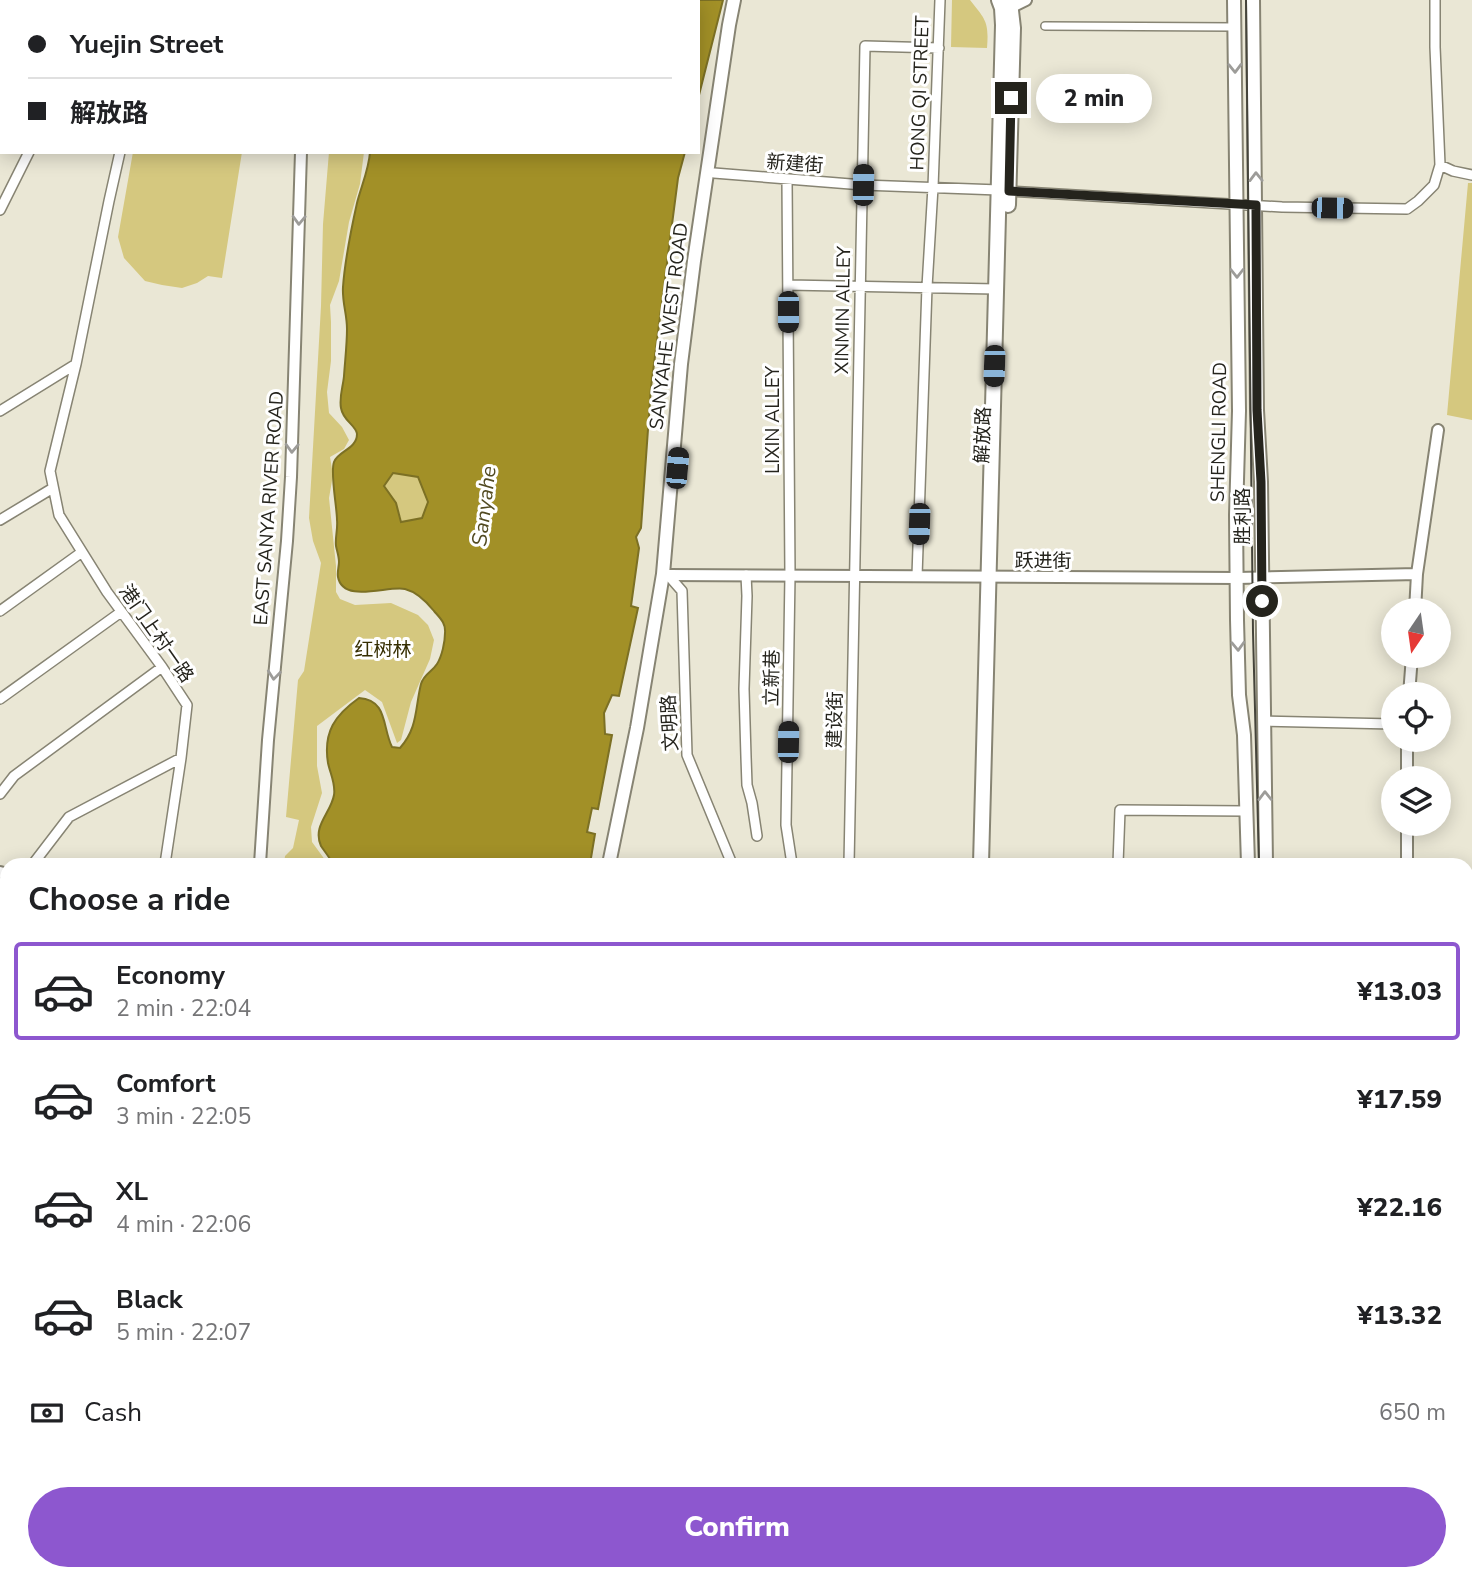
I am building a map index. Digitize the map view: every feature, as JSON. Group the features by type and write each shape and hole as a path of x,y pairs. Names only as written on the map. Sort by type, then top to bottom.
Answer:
{"main road":[{"name":"SANYAHE WEST ROAD","path":"616,858 658,646 668,575 687,363 737,0"},
{"name":"SANYAHE WEST ROAD","path":"610,858 637,728 663,574 689,298 729,25 737,0"},
{"name":"SHENGLI ROAD","path":"1234,0 1239,411 1237,578 1248,858"},
{"name":"胜利路","path":"1253,0 1257,410 1261,482 1266,858"},
{"name":"解放路","path":"981,858 1004,190 1007,3"},
{"name":"解放路","path":"989,858 996,289 1004,190"}],"street":[{"name":"HONG QI STREET","path":"917,576 940,0"},
{"path":"1007,3 1026,0"},
{"path":"1435,0 1440,165 1472,175"},
{"path":"1045,26 1235,27"},
{"name":"XINMIN ALLEY","path":"854,576 865,46 939,48"},
{"path":"0,210 28,154"},
{"name":"港门上村一路","path":"120,154 76,364 50,471 59,515 121,612 187,705 166,858"},
{"name":"EAST SANYA RIVER ROAD","path":"260,858 268,740 289,516 301,154"},
{"name":"新建街","path":"714,173 863,185 1004,190 1282,207 1407,208 1434,186 1440,165"},
{"name":"LIXIN ALLEY","path":"787,180 790,575"},
{"path":"788,285 996,289"},
{"path":"0,411 76,364"},
{"path":"1416,598 1438,430"},
{"path":"0,520 53,488"},
{"path":"0,611 82,552"},
{"name":"跃进街","path":"668,575 1237,578 1417,574"},
{"name":"文明路","path":"668,575 682,591 687,755 730,858"},
{"path":"746,575 744,689 747,785 757,836"},
{"name":"立新巷","path":"790,575 786,825 791,858"},
{"name":"建设街","path":"849,858 854,576"},
{"path":"0,699 121,612"},
{"path":"0,794 14,776 162,667"},
{"path":"1264,721 1381,724"},
{"path":"38,858 69,817 181,758"},
{"path":"1118,858 1120,810 1246,811"},
{"path":"1407,836 1407,858"}],"green space":[{"path":"952,0 970,0 980,12 987,27 987,48 951,47"},
{"path":"133,154 242,154 222,278 208,276 182,288 145,281 124,258 118,237"},
{"name":"红树林","path":"329,154 364,154 339,281 330,305 331,361 327,392 329,413 342,427 349,440 344,449 330,457 333,475 329,498 336,592 340,599 355,605 391,603 418,615 428,625 434,640 430,659 411,702 401,740 397,743 382,702 365,690 317,726 317,766 322,793 311,827 312,842 324,858 285,858 293,848 299,820 286,817 298,680 304,671 321,563 309,518"},
{"path":"1468,183 1472,183 1472,420 1447,415"},
{"path":"393,473 418,477 428,502 422,518 402,522 396,503 384,486"}],"water":[{"path":"700,0 723,0 700,91"},
{"name":"Sanyahe","path":"370,154 684,154 678,178 651,387 641,528 636,537 639,548 631,606 638,608 619,696 612,695 604,713 605,734 612,735 598,809 592,808 587,832 595,834 591,858 329,858 321,846 320,826 332,802 334,791 327,742 337,718 359,698 368,700 380,709 392,747 400,748 413,725 422,681 439,661 445,637 445,626 440,618 413,592 398,588 357,592 348,590 338,577 333,467 336,458 354,443 357,434 344,416 341,404 347,335 343,287 357,203","holes":["393,473 418,477 428,502 422,518 401,522 396,503 384,486"]}],"tram line":[{"path":"1246,0 1253,632 1259,858"}],"route":[{"path":"1011,98 1009,191 1256,205 1257,410 1261,482 1262,601"}]}
